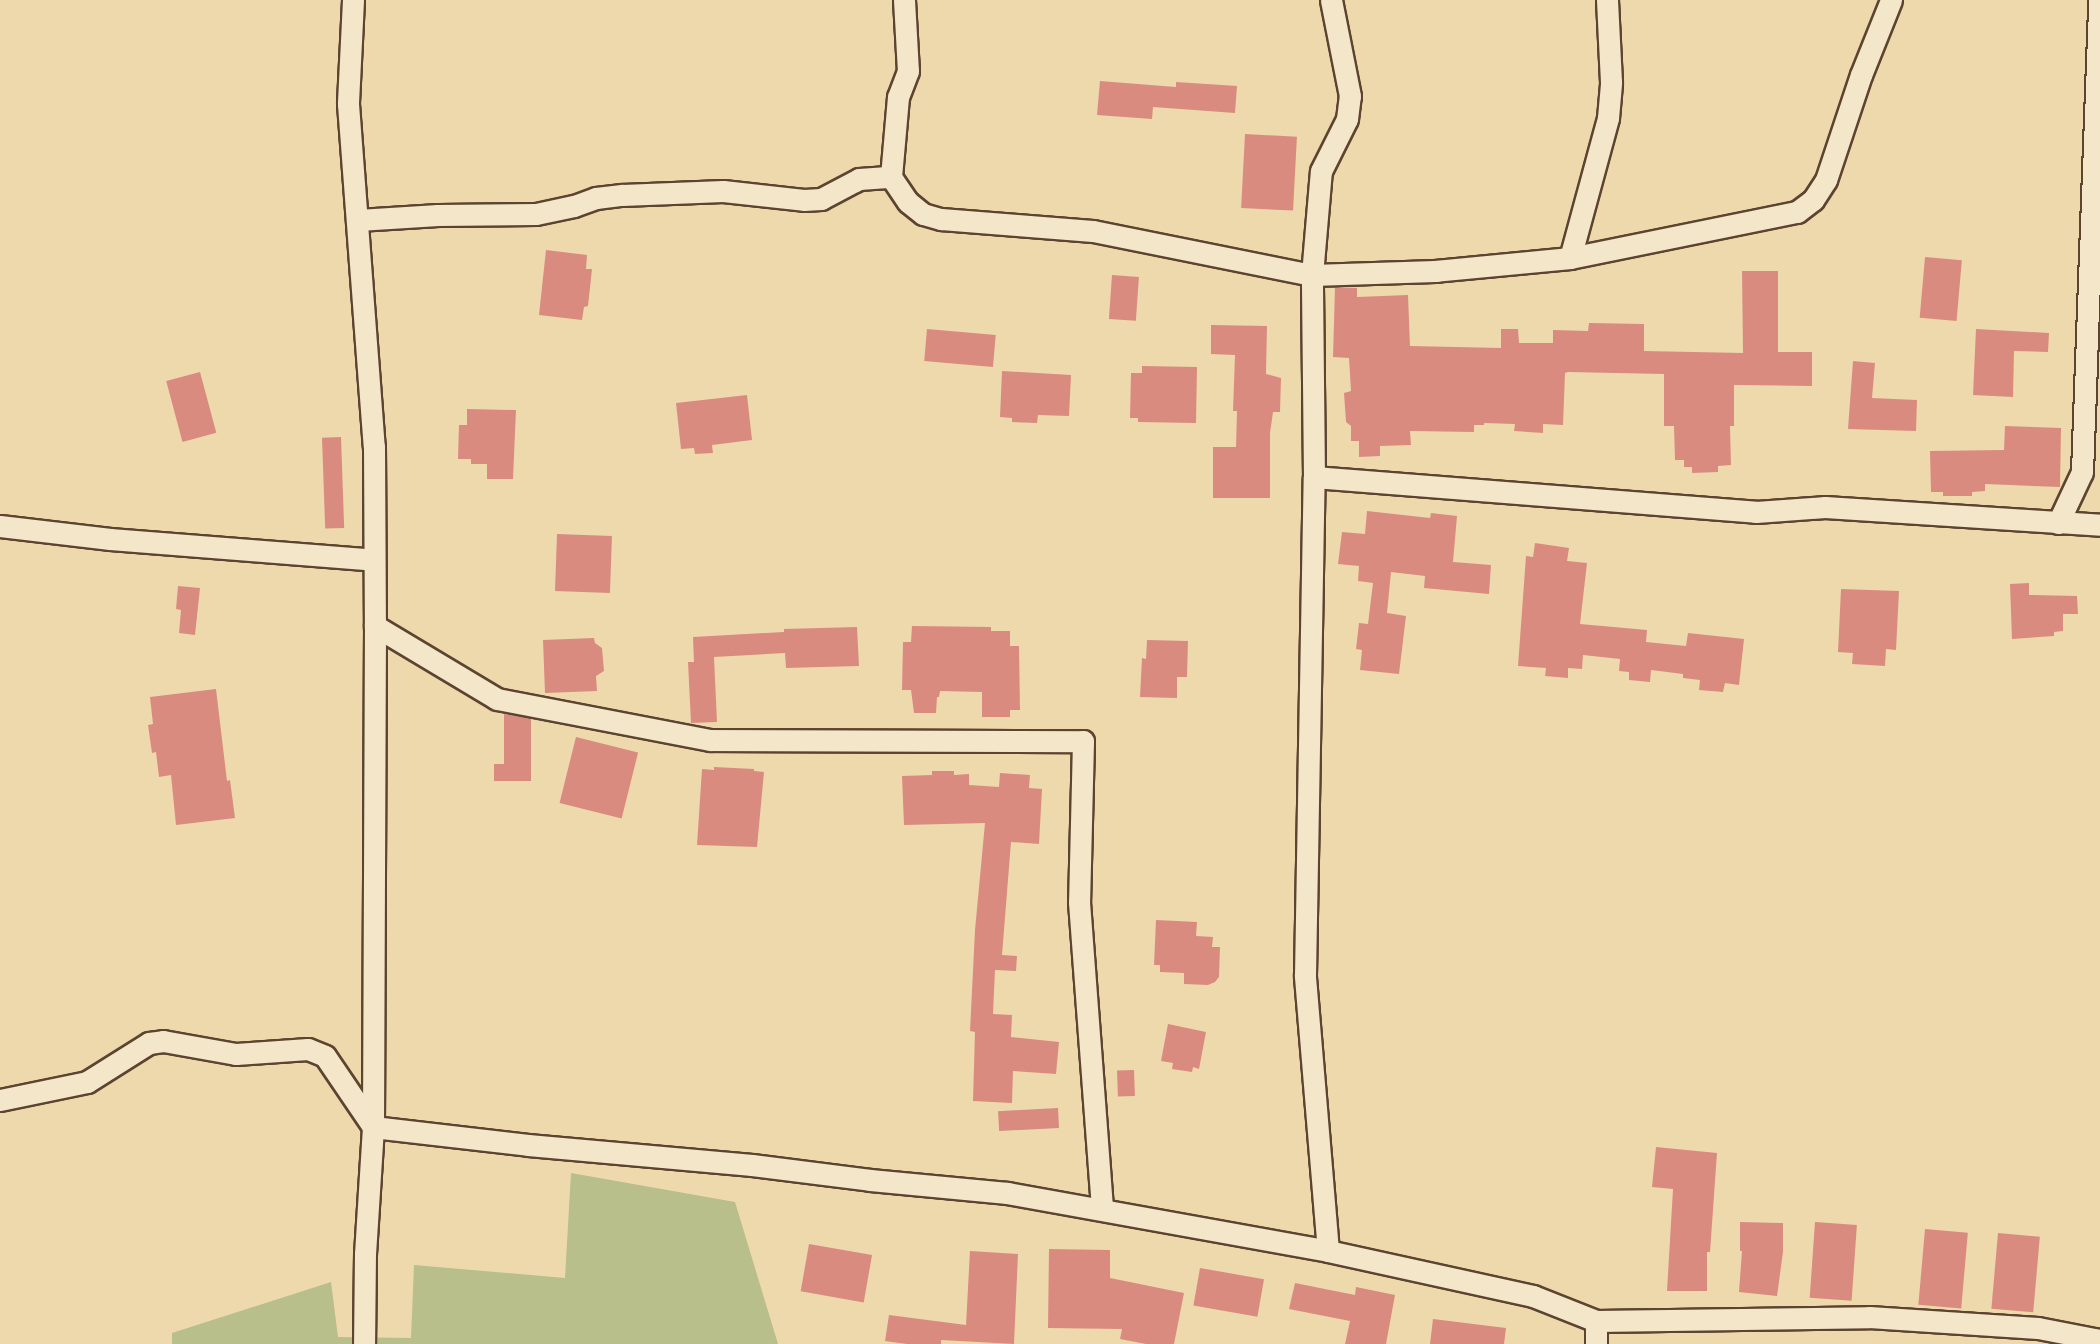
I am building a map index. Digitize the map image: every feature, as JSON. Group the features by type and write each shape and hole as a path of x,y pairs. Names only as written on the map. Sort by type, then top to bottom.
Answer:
{"street":[{"path":"353,0 348,104 374,446 373,1127 365,1253 364,1344"},
{"path":"904,0 908,71 898,97 891,177 908,202 923,214 941,219 1093,231 1312,275 1435,271 1570,258 1797,212 1813,200 1827,180 1861,75 1891,0"},
{"path":"1328,1251 1305,975 1314,477 1312,275 1321,171 1347,119 1350,96 1331,0"},
{"path":"1570,258 1608,118 1611,82 1607,0"},
{"path":"2058,523 2082,472 2099,0"},
{"path":"358,220 438,214 536,214 574,206 596,198 622,195 723,192 812,200 827,196 859,179 891,177"},
{"path":"1314,477 1756,512 1825,507 2100,525"},
{"path":"0,526 110,538 374,560"},
{"path":"375,626 497,699 710,740 1083,741 1079,902 1102,1209"},
{"path":"0,1100 87,1082 149,1043 163,1041 236,1054 308,1050 325,1056 373,1127 528,1145 752,1165 870,1180 1007,1193 1328,1251 1533,1296 1596,1321 1869,1317 2038,1328 2100,1340"},
{"path":"1596,1321 1596,1344"}],"green space":[{"path":"571,1173 735,1202 778,1344 172,1344 172,1333 331,1282 338,1337 411,1338 414,1265 565,1278"}],"building":[{"path":"1100,81 1176,87 1176,82 1237,86 1235,113 1153,107 1152,119 1097,115"},
{"path":"1245,134 1297,137 1293,211 1241,208"},
{"path":"546,250 587,255 586,269 592,269 588,306 584,307 582,320 539,315"},
{"path":"1925,257 1962,260 1957,321 1920,318"},
{"path":"1742,271 1778,271 1778,352 1812,352 1812,386 1734,385 1734,426 1730,426 1731,465 1718,466 1718,472 1692,473 1692,467 1684,467 1684,460 1675,460 1674,426 1664,426 1664,374 1565,373 1563,425 1543,424 1543,433 1514,431 1515,424 1484,423 1484,425 1474,425 1474,432 1410,431 1411,445 1380,446 1380,456 1359,457 1359,441 1351,441 1351,426 1346,422 1344,393 1351,391 1349,358 1333,357 1335,287 1357,288 1357,297 1408,295 1410,346 1501,348 1501,329 1518,329 1519,343 1553,343 1553,330 1588,331 1589,323 1644,324 1644,351 1743,353"},
{"path":"1112,275 1139,277 1136,321 1109,319"},
{"path":"1211,325 1267,326 1266,374 1281,378 1280,412 1273,412 1270,433 1270,498 1213,498 1213,447 1236,447 1237,411 1233,411 1235,355 1211,354"},
{"path":"927,329 996,335 993,367 924,361"},
{"path":"1976,329 2049,333 2048,352 2014,351 2013,397 1973,395"},
{"path":"1853,361 1875,363 1872,398 1917,400 1916,431 1848,429"},
{"path":"1142,366 1197,367 1196,423 1138,422 1138,418 1130,418 1131,373 1142,373"},
{"path":"1002,371 1071,375 1069,416 1038,415 1037,423 1012,422 1012,418 1000,417"},
{"path":"200,372 216,433 182,442 166,381"},
{"path":"747,395 752,440 712,445 713,453 695,454 694,448 681,449 676,403"},
{"path":"467,409 516,410 513,479 487,479 487,464 471,464 471,459 458,459 459,425 467,425"},
{"path":"2005,426 2061,428 2060,487 1985,484 1985,491 1972,492 1972,496 1943,496 1943,492 1931,492 1930,451 2004,450"},
{"path":"341,437 344,528 325,529 322,438"},
{"path":"1367,511 1430,518 1431,513 1457,516 1453,562 1491,565 1489,594 1424,588 1425,576 1391,572 1387,613 1406,616 1399,674 1360,670 1362,650 1356,649 1359,623 1368,624 1373,583 1358,581 1359,566 1338,564 1342,532 1365,534"},
{"path":"557,534 612,536 610,593 555,591"},
{"path":"1535,543 1569,548 1567,561 1587,563 1580,624 1647,630 1646,642 1686,646 1688,633 1744,639 1739,685 1725,683 1723,692 1699,690 1700,680 1683,678 1683,674 1651,670 1650,682 1629,680 1629,672 1619,671 1620,659 1583,655 1582,669 1568,668 1568,678 1545,676 1546,668 1518,666 1526,556 1533,557"},
{"path":"2029,583 2029,595 2077,596 2078,614 2063,614 2063,631 2054,632 2054,636 2012,639 2010,584"},
{"path":"178,586 200,588 195,635 179,633 181,610 176,609"},
{"path":"1841,589 1899,591 1896,650 1886,649 1885,666 1852,664 1853,653 1838,652"},
{"path":"912,626 991,627 991,631 1010,631 1010,646 1019,646 1020,710 1010,710 1010,717 982,717 982,692 940,691 937,697 936,713 914,713 911,690 902,690 903,642 911,642"},
{"path":"857,627 859,666 786,668 785,653 714,657 717,722 691,723 688,662 694,662 693,637 784,632 784,629"},
{"path":"594,638 595,643 602,648 604,671 596,676 597,691 545,693 543,640"},
{"path":"1147,640 1188,641 1187,677 1177,677 1177,698 1140,697 1142,658 1146,659"},
{"path":"216,689 227,781 230,780 235,818 176,825 171,775 159,777 156,752 152,753 148,725 153,724 150,697"},
{"path":"504,714 531,718 531,781 494,781 494,764 504,764"},
{"path":"576,737 638,752 622,818 560,803"},
{"path":"714,767 754,769 754,771 764,772 757,847 697,845 702,769 714,770"},
{"path":"932,771 954,771 954,775 969,774 969,785 999,787 1000,773 1030,775 1029,788 1042,789 1039,844 1011,842 1002,955 1017,956 1016,971 995,970 993,1014 1012,1015 1011,1037 1059,1042 1056,1074 1013,1071 1012,1103 973,1101 975,1032 970,1031 975,930 985,823 904,825 902,776 932,775"},
{"path":"1156,920 1197,922 1196,936 1213,937 1212,947 1220,947 1219,977 1215,982 1208,985 1184,984 1184,973 1160,972 1160,965 1154,965"},
{"path":"1168,1024 1206,1032 1199,1069 1193,1067 1192,1072 1172,1069 1173,1063 1161,1061"},
{"path":"1134,1070 1135,1096 1118,1097 1117,1071"},
{"path":"1058,1108 1059,1128 999,1131 998,1111"},
{"path":"1656,1147 1717,1153 1710,1252 1707,1252 1707,1291 1667,1291 1673,1189 1652,1187"},
{"path":"1740,1222 1783,1223 1783,1252 1777,1296 1739,1292 1742,1251 1740,1251"},
{"path":"1815,1222 1857,1225 1852,1301 1810,1298"},
{"path":"1925,1229 1968,1233 1961,1308 1918,1305"},
{"path":"1998,1233 2040,1237 2033,1312 1991,1309"},
{"path":"809,1244 872,1255 864,1302 801,1291"},
{"path":"1049,1249 1110,1250 1110,1278 1184,1293 1174,1344 1146,1344 1120,1339 1122,1329 1048,1328"},
{"path":"970,1251 1018,1254 1014,1344 941,1340 941,1344 907,1344 885,1341 889,1315 966,1325"},
{"path":"1200,1268 1264,1279 1257,1317 1193,1305"},
{"path":"1295,1283 1355,1295 1356,1287 1395,1295 1386,1344 1345,1344 1350,1321 1289,1309"},
{"path":"1433,1319 1506,1328 1504,1344 1430,1344"}]}
